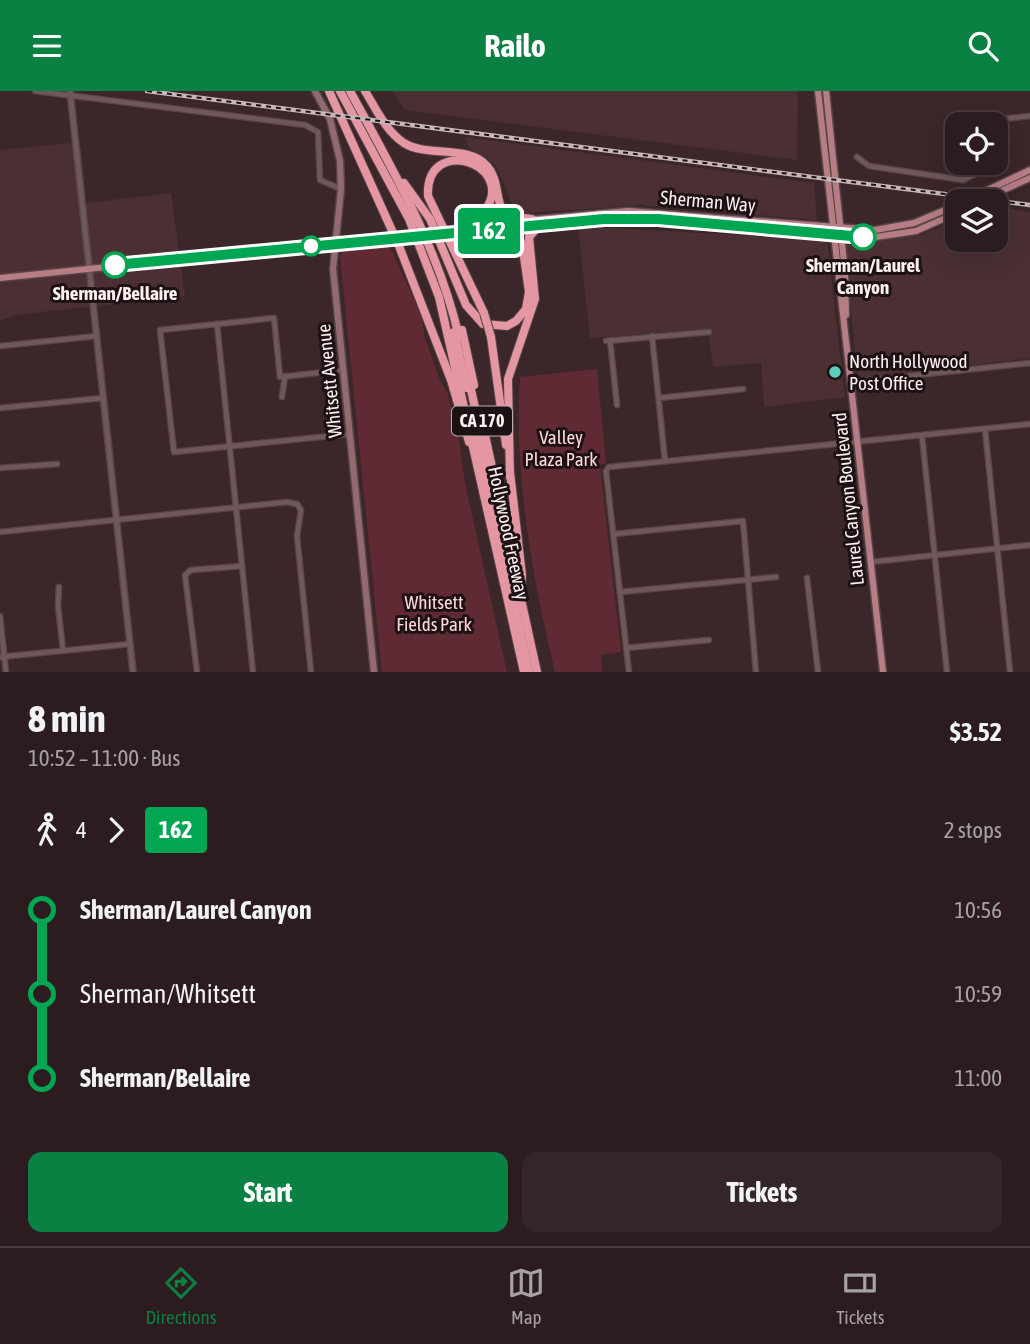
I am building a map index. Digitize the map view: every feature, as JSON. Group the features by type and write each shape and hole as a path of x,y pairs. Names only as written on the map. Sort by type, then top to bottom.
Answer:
{"highway":[{"path":"329,91 398,237 450,380 481,476"},
{"name":"Hollywood Freeway","path":"340,91 409,219 447,324 524,672"},
{"path":"350,91 408,207 440,282 461,358 533,672"},
{"name":"Hollywood Freeway","path":"350,91 404,183 436,250 454,300 520,595 533,672"},
{"path":"365,91 390,129 403,142 418,148 466,156 482,162 494,175 503,212 516,218 532,219"},
{"path":"456,229 482,213 491,193 488,179 481,168 468,161 457,160 442,165 434,172 428,196 484,313 491,337 522,575 520,595"},
{"path":"404,183 430,219 470,312 483,324 507,326 520,318 528,303 522,243 511,232 474,232"},
{"path":"510,477 508,379 512,360 533,310 529,237 540,225"}],"main road":[{"name":"Whitsett Avenue","path":"315,91 335,136 341,189 333,269 374,672"},
{"name":"Laurel Canyon Boulevard","path":"818,91 832,228 846,322"},
{"name":"Laurel Canyon Boulevard","path":"826,91 841,233 846,322 883,672"},
{"path":"990,189 1030,170"},
{"path":"1006,189 1030,178"},
{"name":"Sherman Way","path":"0,278 335,244 532,219 647,215 833,236 903,226 945,210"},
{"name":"Sherman Way","path":"456,229 474,232 604,216"},
{"name":"Sherman Way","path":"744,224 832,228 841,233 904,234 945,218"}],"street":[{"path":"35,91 71,93 316,129 320,180 341,189"},
{"path":"71,93 89,269 97,308 103,398 133,672"},
{"path":"1008,118 1030,116"},
{"path":"857,157 869,166 962,180 973,175"},
{"path":"282,397 283,377 274,318 160,330 174,452 350,434"},
{"path":"217,324 253,672"},
{"path":"617,405 608,340 709,332"},
{"path":"0,346 97,336"},
{"path":"652,336 665,461"},
{"path":"852,382 1030,363"},
{"path":"283,377 343,370"},
{"path":"659,398 743,389"},
{"path":"0,408 103,398"},
{"path":"629,672 606,471 609,467 1030,424"},
{"path":"985,429 1010,672"},
{"path":"922,436 947,672"},
{"path":"0,468 57,464"},
{"path":"0,532 287,502 297,504 301,513 297,536 311,672"},
{"path":"614,534 743,521 756,672"},
{"path":"871,562 1030,545"},
{"path":"197,672 186,573 242,566"},
{"path":"620,592 776,577"},
{"path":"807,578 818,672"},
{"path":"59,587 63,650"},
{"path":"0,616 2,657 6,672"},
{"path":"626,648 709,640"},
{"path":"2,657 130,643"}],"shaded area":[{"path":"392,91 798,91 797,160 405,110"},
{"path":"465,137 814,183 817,220 642,205 516,214 496,165 468,147"},
{"path":"80,142 86,203 171,193 185,296 14,315 0,321 0,150"},
{"path":"1008,209 1030,212 1030,358 862,378 857,374 845,246 848,242 921,235 945,225 945,252 1008,252"},
{"path":"578,226 827,240 845,397 764,407 761,363 713,367 708,329 590,338"}],"green space":[{"name":"Whitsett Fields Park","path":"390,247 421,315 425,338 440,381 447,392 457,426 465,483 507,672 382,672 340,257 342,252"},
{"name":"Valley Plaza Park","path":"597,369 606,463 600,465 621,652 601,655 602,672 555,672 532,562 522,488 520,377"}],"railway":[{"path":"147,91 1030,205"}],"bus line":[{"name":"162","path":"115,265 453,231 466,233 604,219 658,219 863,237"}],"place":[{"name":"Sherman/Laurel Canyon","path":"863,237"},
{"name":"Sherman/Bellaire","path":"115,265"},
{"name":"North Hollywood Post Office","path":"835,372"}]}
